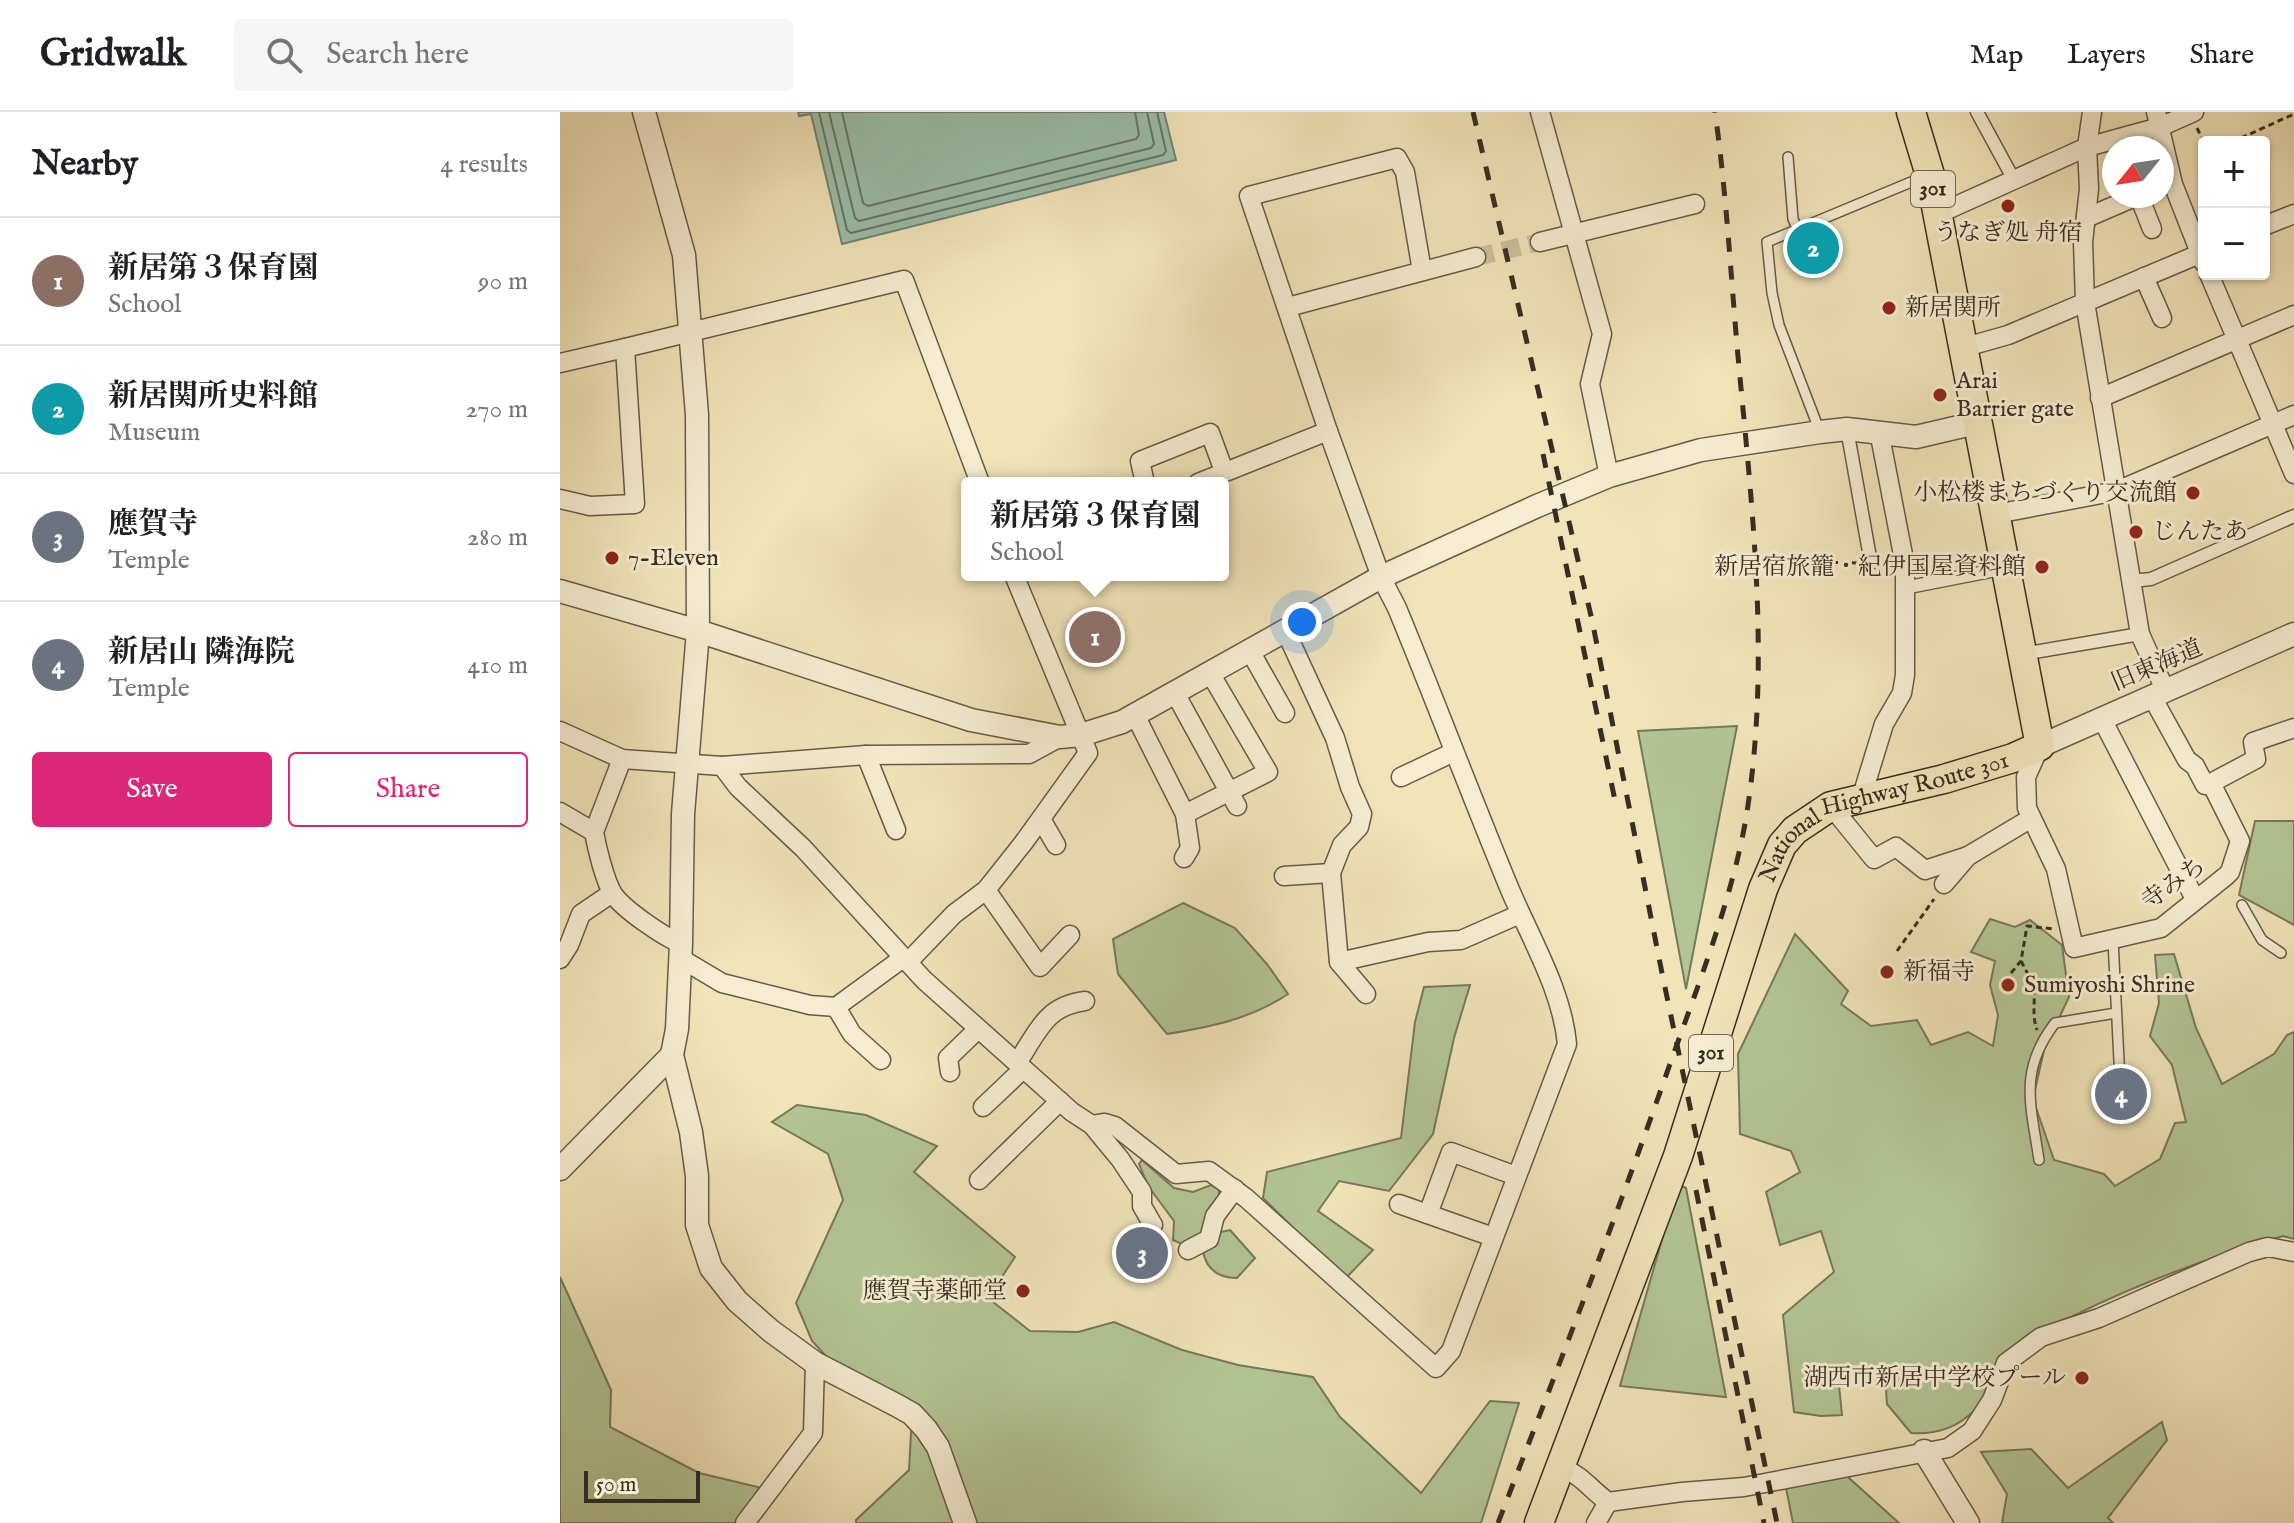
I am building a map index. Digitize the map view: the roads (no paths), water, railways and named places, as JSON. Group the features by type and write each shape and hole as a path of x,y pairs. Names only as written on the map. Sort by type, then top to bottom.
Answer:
{"highway":[{"name":"National Highway Route 301","path":"1539,1523 1678,1156 1763,889 1782,845 1795,830 1831,806 1944,779 2013,758 2040,746 1919,114"}],"street":[{"path":"644,112 684,255 697,415 698,631 681,844 677,1029 672,1055 691,1132 697,1176 697,1225 711,1268 737,1301 815,1363 912,1414 926,1429 938,1447 965,1523"},
{"path":"1540,112 1602,334 1590,384 1609,476"},
{"path":"1977,112 2014,180"},
{"name":"寺みち","path":"2030,819 2056,869 2074,948 2161,928 2230,872 2240,841 2211,783 2205,785 2195,766 2187,760 2159,694 2140,634 2085,302 2083,242 2089,189 2087,147 2092,112"},
{"path":"1938,214 2087,147 2158,119 2194,112"},
{"path":"1092,1125 1105,1123 1115,1126 1176,1174 1209,1171 1235,1189 1436,1368 1451,1351 1567,1044 1566,1026 1397,608 1381,577 1249,196 1397,158 1405,172 1422,271"},
{"path":"2174,199 2198,246"},
{"path":"1540,242 1695,204"},
{"path":"2086,218 2110,208"},
{"path":"2143,208 2152,229"},
{"path":"2270,224 2294,214"},
{"path":"1288,307 1476,257"},
{"path":"1962,348 2008,335 2144,277 2198,258"},
{"path":"2144,277 2162,318"},
{"path":"560,363 904,280 978,477"},
{"path":"2212,280 2294,474"},
{"path":"2100,398 2294,315"},
{"path":"560,499 590,506 635,504 625,348"},
{"path":"1996,514 2117,491 2294,415"},
{"path":"560,731 622,759 688,765 722,766 866,755 1029,754 1071,736 1122,722 1381,577 1609,476 1701,450 1820,432 1847,429 1916,437 1976,423"},
{"path":"1847,429 1871,563"},
{"path":"1211,477 1328,431"},
{"path":"1861,799 1884,724 1902,693 1905,675 1905,565 1879,431"},
{"path":"1144,477 1140,461 1210,433 1224,471"},
{"path":"2131,581 2151,579 2294,516"},
{"path":"1904,588 2006,568"},
{"path":"622,759 594,832 612,893 722,983 810,1005 836,1007 905,960 954,914 986,890 1088,753 1071,736 1016,581"},
{"path":"560,591 698,631 971,720 1071,736"},
{"path":"1286,632 1335,738 1362,814 1359,827 1342,845 1331,873 1339,962 1366,994"},
{"path":"2023,654 2140,634"},
{"name":"旧東海道","path":"2040,746 2294,634"},
{"path":"1250,651 1285,713"},
{"path":"1185,814 1233,799 1268,772 1210,673"},
{"path":"1175,693 1233,799"},
{"path":"1135,715 1185,814 1190,848 1184,858"},
{"path":"2102,719 2195,899"},
{"path":"2211,783 2256,759 2253,742 2294,728"},
{"path":"1831,806 1874,859 1896,847 1925,870 1968,856 2030,819 2026,777 2040,746"},
{"path":"1401,777 1454,752"},
{"path":"866,755 896,830"},
{"path":"722,766 738,787 803,848 905,960 978,1029 1092,1125 1142,1192 1142,1206 1153,1225"},
{"path":"560,812 594,832"},
{"path":"1041,819 1056,845"},
{"path":"1944,884 1968,856"},
{"path":"1284,876 1331,873"},
{"path":"986,890 1040,967 1070,935"},
{"path":"560,959 581,914 612,893"},
{"path":"1339,962 1428,942 1461,940 1520,914"},
{"path":"983,1107 1020,1066 1051,1012 1069,1003 1085,1001"},
{"path":"836,1007 852,1034 881,1060"},
{"path":"950,1072 948,1058 978,1029"},
{"path":"560,1169 672,1055"},
{"path":"979,1180 1060,1101"},
{"path":"1428,1214 1451,1152 1516,1176"},
{"path":"1188,1250 1209,1239 1215,1216 1235,1189"},
{"path":"1399,1204 1493,1237"},
{"path":"1561,1467 1579,1474 1592,1490 1608,1502 1744,1487 1948,1448 1972,1431 1992,1400 2006,1363 2041,1337 2099,1318 2249,1252 2268,1247 2294,1252"},
{"path":"745,1523 813,1433 815,1363"},
{"path":"1924,1451 1968,1523"},
{"path":"1596,1523 1608,1502"}],"lane":[{"path":"1788,157 1793,219 1797,228"},
{"path":"1820,432 1779,325 1767,242 1930,175"},
{"path":"2242,905 2262,940 2281,953"},
{"path":"2113,940 2120,1081"},
{"path":"2039,1160 2029,1075 2043,1039 2055,1023 2116,1013"}],"water":[{"path":"798,112 1164,112 1176,160 842,244 811,114 799,116"}],"tunnel":[{"path":"1476,257 1540,242"}],"railway":[{"path":"1473,112 1592,620 1777,1523"},
{"path":"1498,1523 1607,1237 1703,971 1733,875 1747,812 1757,701 1757,590 1726,208 1715,112"},
{"path":"1543,454 1617,810"},
{"path":"1696,1190 1764,1523"}],"place":[{"name":"うなぎ処 舟宿","path":"2008,206"},
{"name":"新居関所史料館","path":"1813,248"},
{"name":"新居関所","path":"1889,308"},
{"name":"Arai Barrier gate","path":"1940,395"},
{"name":"小松楼まちづくり交流館","path":"2193,493"},
{"name":"じんたあ","path":"2136,532"},
{"name":"7-Eleven","path":"612,558"},
{"name":"新居宿旅籠・紀伊国屋資料館","path":"2042,567"},
{"name":"新居第３保育園","path":"1095,637"},
{"name":"新福寺","path":"1887,972"},
{"name":"Sumiyoshi Shrine","path":"2008,985"},
{"name":"新居山 隣海院","path":"2121,1094"},
{"name":"應賀寺","path":"1142,1253"},
{"name":"應賀寺薬師堂","path":"1023,1291"},
{"name":"湖西市新居中学校プール","path":"2082,1378"}]}
